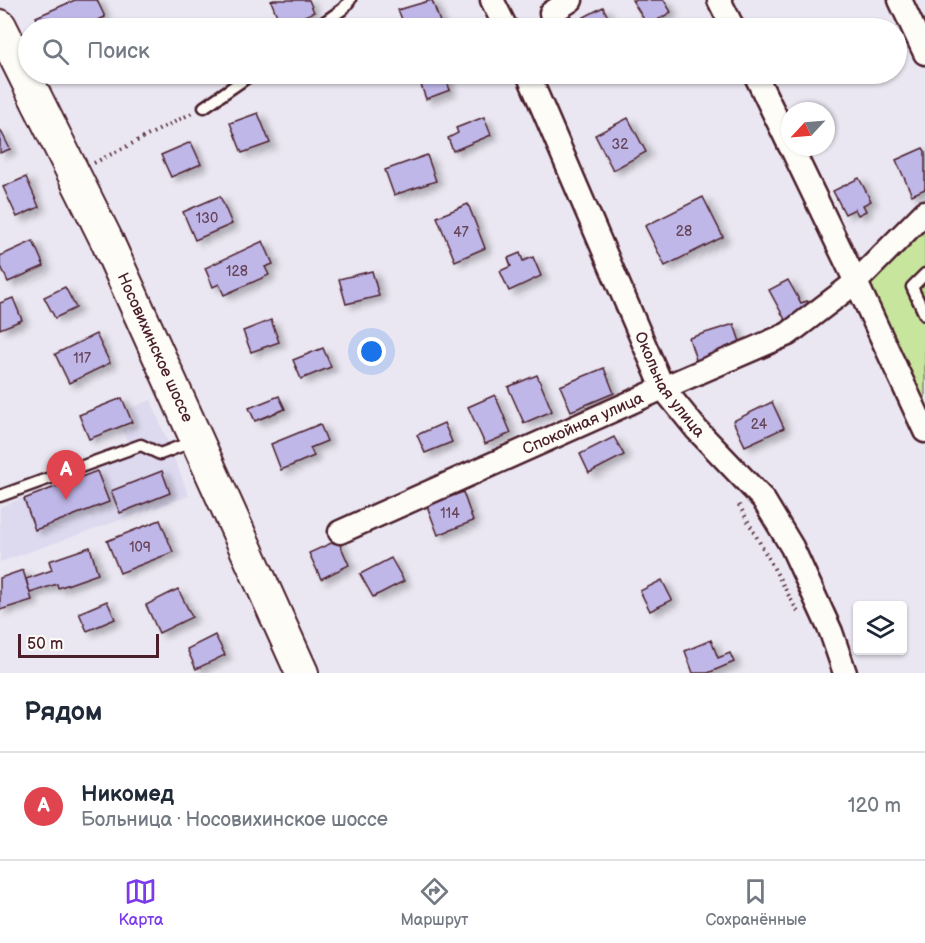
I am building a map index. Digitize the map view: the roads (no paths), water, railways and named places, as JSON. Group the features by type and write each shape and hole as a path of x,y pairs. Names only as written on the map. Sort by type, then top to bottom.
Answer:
{"main road":[{"name":"Носовихинское шоссе","path":"0,26 18,62"},
{"name":"Носовихинское шоссе","path":"29,84 107,241 302,673"}],"street":[{"path":"492,0 501,18"},
{"path":"551,13 571,0"},
{"path":"719,0 728,18"},
{"path":"900,0 925,53"},
{"name":"Окольная улица","path":"532,84 663,388 698,430 763,499 797,558 831,632 845,673"},
{"path":"760,84 781,127"},
{"path":"795,156 925,431"},
{"name":"Спокойная улица","path":"340,532 788,334 856,282 925,212"}],"lane":[{"path":"330,18 343,9 350,0"},
{"path":"204,107 237,84"},
{"path":"925,274 912,287 925,315"},
{"path":"0,502 141,445 160,454 198,440"}],"place":[{"name":"Никомед","path":"66,500"}]}
